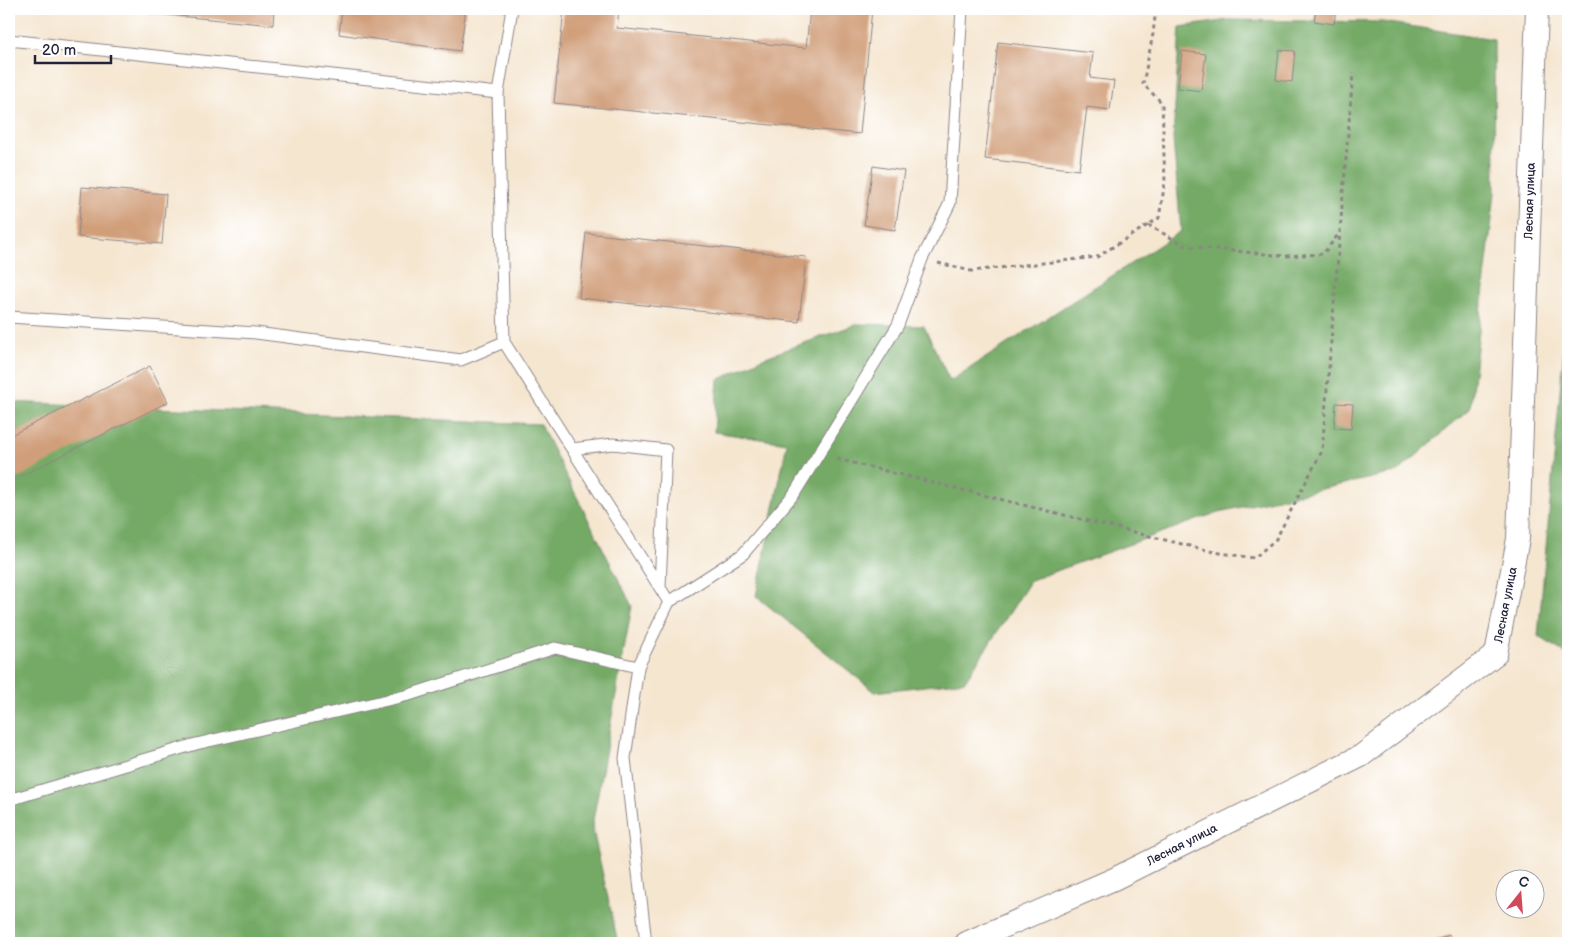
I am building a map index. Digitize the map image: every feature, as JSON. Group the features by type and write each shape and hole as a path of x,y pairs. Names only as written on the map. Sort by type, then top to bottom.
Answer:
{"street":[{"name":"Лесная улица","path":"966,943 1114,879 1361,756 1496,654 1518,539 1537,9"}],"lane":[{"path":"512,9 498,93 504,342 669,602"},
{"path":"646,943 625,758 638,667 669,602 743,554 794,494 898,325 922,259 950,203 962,9"},
{"path":"9,40 498,93"},
{"path":"9,318 256,333 461,360 504,342"},
{"path":"572,449 613,444 666,450 660,588"},
{"path":"9,800 196,744 409,695 555,648 638,667"}],"path":[{"path":"922,259 970,271 1097,257 1159,218 1165,182 1162,103 1144,84 1156,9"},
{"path":"819,455 1214,552 1254,558 1276,539 1322,451 1354,73"},
{"path":"1148,225 1186,246 1284,256 1323,254 1341,231"}],"green space":[{"path":"1229,20 1383,22 1494,39 1495,193 1470,408 1398,472 1219,512 1031,580 965,681 875,692 756,596 787,443 714,432 718,380 763,358 857,324 924,326 950,381 1181,231 1173,139 1180,27"},
{"path":"1568,304 1568,655 1538,636"},
{"path":"9,402 540,424 632,606 592,826 618,943 9,943"}],"building":[{"path":"146,9 274,9 273,25 146,13"},
{"path":"342,9 466,9 460,51 339,34"},
{"path":"564,9 619,9 617,28 806,48 810,9 872,9 860,134 554,103"},
{"path":"1316,9 1336,9 1334,24 1314,21"},
{"path":"998,42 1093,53 1090,78 1114,81 1110,110 1087,107 1079,170 985,159"},
{"path":"1279,50 1295,51 1292,82 1276,80"},
{"path":"1182,51 1206,54 1201,91 1178,88"},
{"path":"873,166 904,171 895,230 864,225"},
{"path":"82,187 166,194 162,244 78,237"},
{"path":"586,233 806,257 799,322 579,298"},
{"path":"150,366 168,402 9,482 9,436"},
{"path":"1336,403 1353,404 1351,429 1334,428"},
{"path":"1449,935 1453,943 1429,943"}]}
